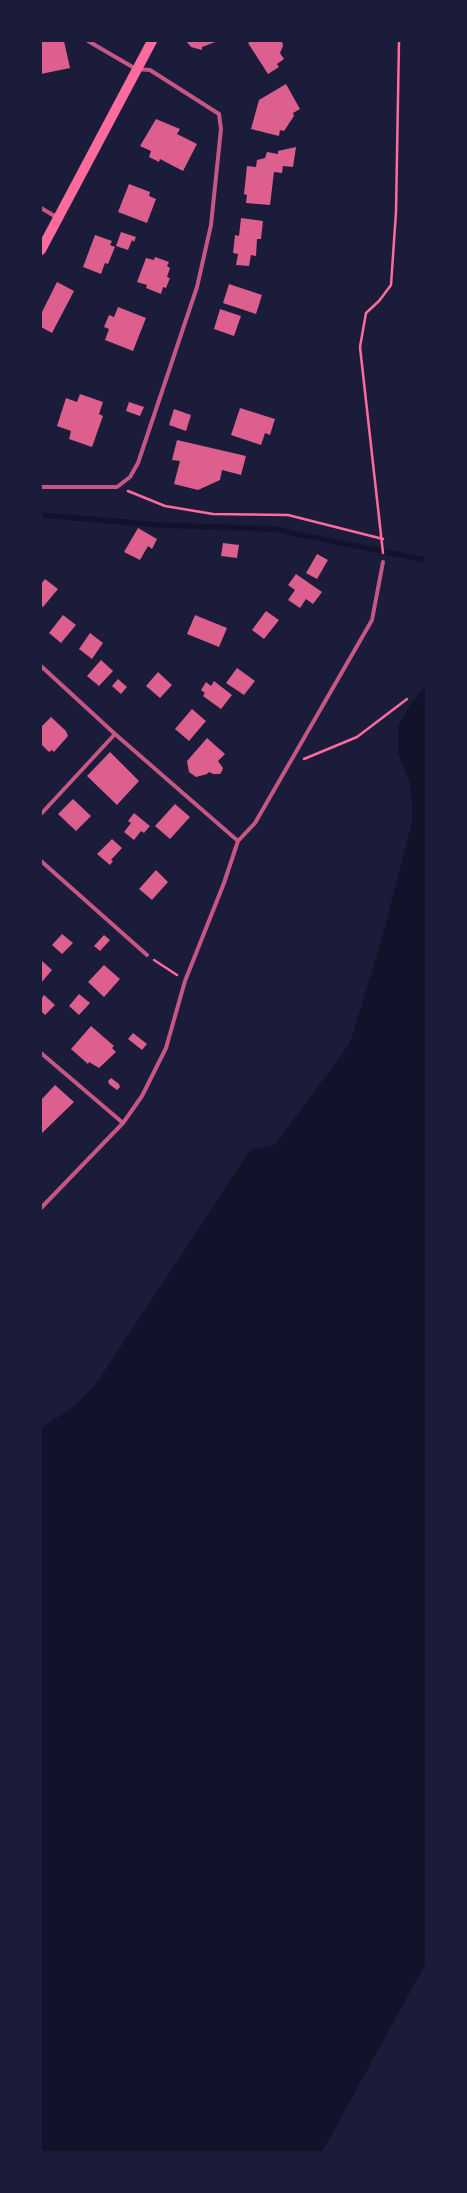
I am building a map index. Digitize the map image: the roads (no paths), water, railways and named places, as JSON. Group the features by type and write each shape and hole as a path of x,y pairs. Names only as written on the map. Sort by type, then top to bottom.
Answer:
{"main road":[{"path":"41,250 152,41"}],"street":[{"path":"41,488 117,487 130,477 138,463 197,287 211,225 221,129 219,114 212,108 150,70 136,69 88,41"},
{"path":"41,208 58,218"},
{"path":"41,1208 123,1122 142,1096 166,1048 185,981 224,883 238,841 255,823 372,620 383,562"},
{"path":"41,666 115,734 238,841"},
{"path":"41,814 115,734"},
{"path":"41,861 147,955"},
{"path":"41,1053 123,1122"}],"waterway":[{"path":"41,515 159,525 273,529 426,560"}]}
